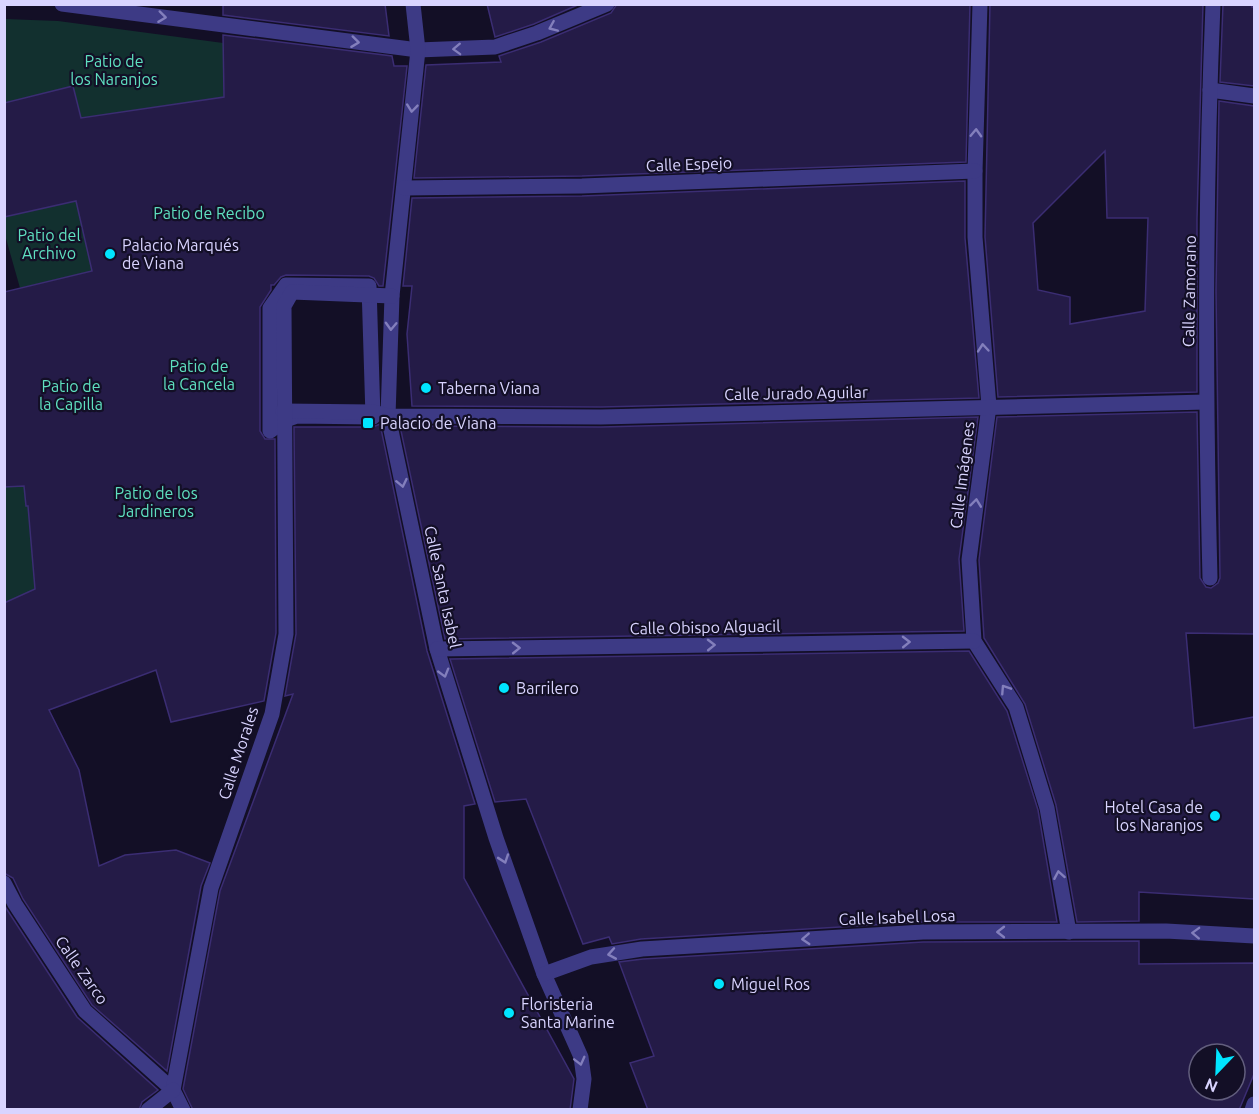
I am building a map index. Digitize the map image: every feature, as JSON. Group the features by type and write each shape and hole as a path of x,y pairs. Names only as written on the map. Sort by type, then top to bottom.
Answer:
{"street":[{"path":"62,4 418,50 495,47 537,33 607,4"},
{"name":"Calle Santa Isabel","path":"413,4 418,50 392,296 388,416 437,649 485,804 544,974 580,1057 584,1079 580,1110"},
{"name":"Calle Imágenes","path":"980,4 975,237 989,406 969,560 974,641 1016,707 1047,808 1069,932"},
{"name":"Calle Zamorano","path":"1210,578 1206,402 1213,4"},
{"path":"1210,90 1254,96"},
{"name":"Calle Espejo","path":"404,188 582,186 975,171"},
{"path":"286,285 369,286 369,295 373,417 283,416 270,431 270,308 286,285"},
{"name":"Calle Morales","path":"173,1090 211,888 272,714 286,634 284,306 292,292 369,295"},
{"path":"369,295 392,296"},
{"name":"Calle Jurado Aguilar","path":"373,412 388,416 601,417 1206,402"},
{"name":"Calle Obispo Alguacil","path":"437,649 974,641"},
{"name":"Calle Zarco","path":"4,883 15,904 85,1011 173,1090"},
{"name":"Calle Isabel Losa","path":"544,974 591,957 642,949 924,932 1166,931 1254,936"},
{"path":"148,1110 173,1090 183,1110"},
{"path":"1252,1110 1254,1104"}],"green space":[{"name":"Patio de los Naranjos","path":"5,19 58,21 223,43 224,97 81,118 5,103"},
{"name":"Patio del Archivo","path":"77,201 92,271 20,288 5,235 4,217"},
{"path":"182,473 35,589 5,603 5,487 24,486 27,506"}],"building":[{"path":"223,4 385,4 389,36 223,15"},
{"path":"487,4 580,4 534,24 495,37"},
{"path":"617,4 970,4 966,162 582,176 414,178 426,65 501,62 499,56 541,42 611,13"},
{"path":"990,4 1203,4 1197,219 1197,392 998,397 985,237","holes":["1105,151 1107,218 1148,218 1145,311 1070,324 1070,297 1038,290 1033,223"]},
{"path":"1223,4 1251,4 1254,7 1254,86 1220,82"},
{"path":"223,35 392,56 394,66 407,66 383,286 379,286 374,278 369,276 286,275 271,285 271,290 260,307 260,431 265,439 275,439 276,633 264,701 171,722 156,670 49,710 79,770 99,866 125,855 176,850 210,863 201,886 167,1071 92,1005 23,899 13,878 4,873 4,603 35,589 28,506 26,506 24,486 4,487 4,292 92,271 76,201 4,217 4,103 73,86 81,118 224,97"},
{"path":"1219,101 1254,106 1254,634 1186,633 1194,728 1254,717 1254,899 1139,892 1139,921 1077,922 1056,805 1025,704 984,638 979,560 997,417 1197,412 1200,578 1206,587 1211,588 1218,583 1220,578 1216,291"},
{"path":"965,181 965,238 979,398 601,407 412,406 407,334 412,286 403,286 412,198 582,196"},
{"path":"978,417 959,559 964,631 445,639 400,426 601,427"},
{"path":"380,424 427,651 475,804 464,806 464,878 574,1079 570,1110 193,1110 183,1089 220,891 293,694 285,696 296,634 294,427 373,427"},
{"path":"969,651 1007,711 1038,810 1057,922 922,922 641,939 612,944 609,937 583,944 526,799 495,802 450,659"},
{"path":"4,905 77,1017 158,1090 142,1102 139,1110 4,1110"},
{"path":"1139,941 1139,964 1254,963 1254,1074 1247,1091 1247,1042 1187,1042 1187,1102 1242,1102 1239,1110 648,1110 630,1063 654,1056 619,962 923,942"}],"place":[{"name":"Palacio Marqués de Viana","path":"110,254"},
{"name":"Taberna Viana","path":"426,388"},
{"name":"Palacio de Viana","path":"368,423"},
{"name":"Barrilero","path":"504,688"},
{"name":"Hotel Casa de los Naranjos","path":"1215,816"},
{"name":"Miguel Ros","path":"719,984"},
{"name":"Floristeria Santa Marine","path":"509,1013"}],"park label":[{"name":"Patio de Recibo","path":"209,213"},
{"name":"Patio de la Cancela","path":"199,375"},
{"name":"Patio de la Capilla","path":"71,395"},
{"name":"Patio de los Jardineros","path":"156,502"}]}
